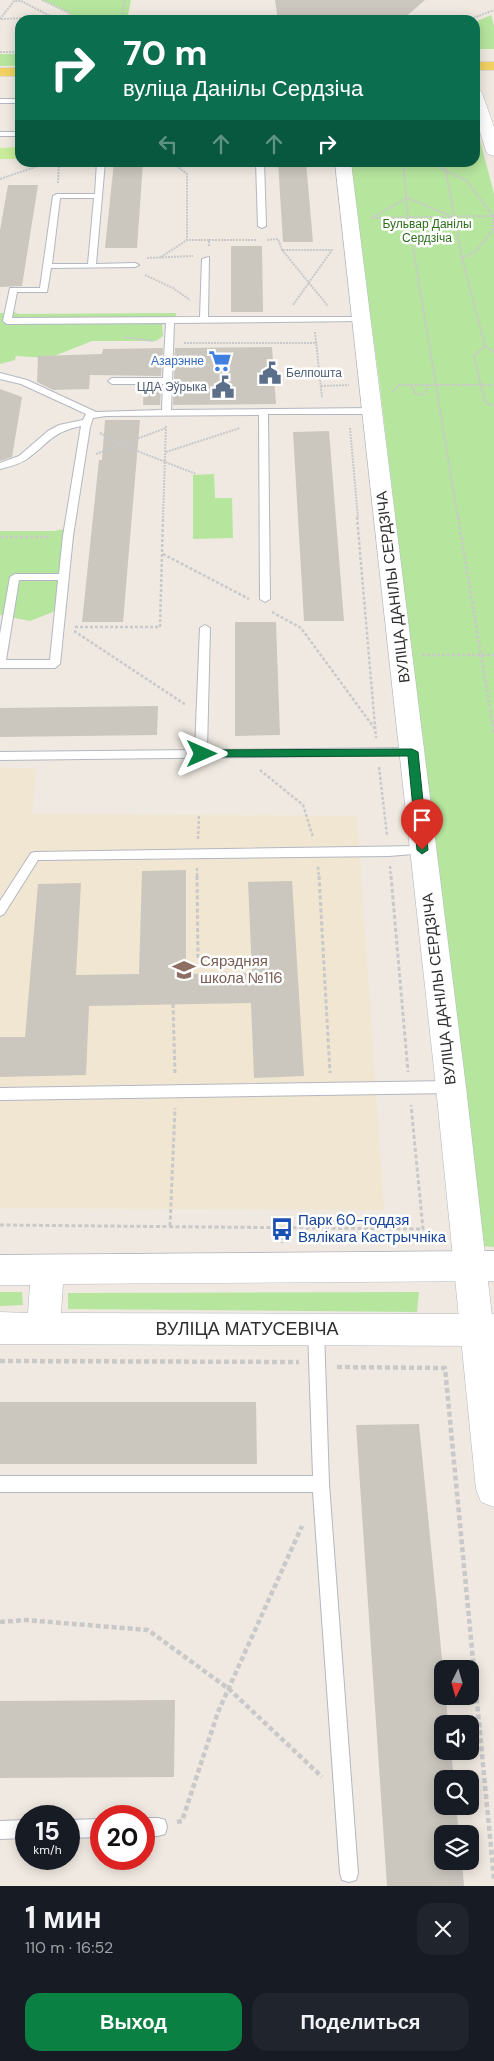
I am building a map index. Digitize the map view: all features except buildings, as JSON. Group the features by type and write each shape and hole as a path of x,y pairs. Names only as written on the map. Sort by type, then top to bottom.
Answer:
{"main road":[{"path":"480,66 494,66"},
{"path":"0,72 15,72"},
{"path":"480,88 494,80"},
{"path":"0,85 15,85"}],"street":[{"path":"480,106 492,143"},
{"name":"ВУЛІЦА ДАНІЛЫ СЕРДЗІЧА","path":"344,167 451,1087 482,1266 494,1489"},
{"path":"0,1270 482,1266"},
{"path":"43,1328 48,1270"},
{"name":"ВУЛІЦА МАТУСЕВІЧА","path":"0,1328 486,1330"}],"lane":[{"path":"0,101 15,101"},
{"path":"0,134 15,134"},
{"path":"92,266 101,167"},
{"path":"260,167 262,226"},
{"path":"98,196 57,196 44,290 13,290 7,321 170,319 204,315 284,319 362,319"},
{"path":"203,257 204,315"},
{"path":"48,266 135,265"},
{"path":"166,413 170,319"},
{"path":"0,376 24,382 95,415"},
{"path":"112,381 168,381"},
{"path":"64,576 15,577 0,664 55,664 64,576 68,536 86,422 89,416 166,413 263,414 372,411"},
{"path":"263,414 265,599"},
{"path":"0,466 22,458 51,433 62,427 86,422"},
{"path":"202,754 205,628"},
{"path":"0,756 412,752"},
{"path":"0,911 35,856 422,850"},
{"path":"0,1094 451,1087"},
{"path":"316,1330 321,1484 349,1873"},
{"path":"0,1484 321,1484"},
{"path":"0,1830 15,1829"}],"path":[{"path":"0,19 14,0 21,0 47,15"},
{"path":"42,0 70,15"},
{"path":"122,15 125,0"},
{"path":"480,15 494,10"},
{"path":"0,19 15,18"},
{"path":"0,52 15,52"},
{"path":"0,179 35,167"},
{"path":"57,196 59,167"},
{"path":"178,167 187,174 187,240"},
{"path":"404,167 408,198 408,217 494,733"},
{"path":"438,167 466,181 494,216 494,230 475,252 462,258"},
{"path":"445,167 462,258 485,346 494,352"},
{"path":"408,198 453,217"},
{"path":"408,198 372,218 494,216"},
{"path":"162,257 187,240 278,239 282,250 338,318"},
{"path":"209,240 209,248"},
{"path":"282,250 332,250 284,319"},
{"path":"203,257 127,259 125,266 172,288 204,315"},
{"path":"314,318 324,411"},
{"path":"170,343 316,343"},
{"path":"485,346 474,356 485,402 494,406"},
{"path":"321,386 379,384 390,394 399,385 494,385"},
{"path":"411,385 415,393 421,394 426,392 427,385"},
{"path":"166,413 160,627 68,627 204,717"},
{"path":"166,452 252,424 263,414"},
{"path":"86,422 100,433 122,445 196,474"},
{"path":"89,457 166,428"},
{"path":"0,537 68,536"},
{"path":"162,554 255,603"},
{"path":"271,611 302,628 375,730"},
{"path":"430,655 494,655"},
{"path":"240,753 303,805 318,853 331,1089"},
{"path":"198,834 199,815"},
{"path":"197,854 198,960"},
{"path":"170,1226 176,1091 173,1004"},
{"path":"0,1361 318,1362 332,1367 445,1368 494,1879"},
{"path":"155,1826 182,1821 218,1712 321,1484"},
{"path":"0,1622 24,1620 148,1630 228,1689 345,1799"}],"shaded area":[{"name":"Сярэдняя школа №116","path":"0,768 36,768 32,814 357,816 384,1210 0,1208"}],"green space":[{"path":"43,0 131,0 128,15 72,15"},
{"path":"491,15 494,27 494,49 480,49 480,20"},
{"path":"0,54 15,54 15,66 0,66"},
{"name":"Бульвар Данілы Сердзіча","path":"480,140 494,194 494,1247 482,1246 379,379 350,167 480,167"},
{"path":"15,147 15,159 0,159 0,148"},
{"path":"14,312 18,314 176,313 175,322 162,323 163,336 156,341 92,341 49,358 16,356 15,360 0,364 0,313"},
{"path":"214,474 215,498 232,498 233,538 193,539 193,475"},
{"path":"75,527 67,589 53,612 30,621 0,615 0,531 54,531"},
{"path":"0,1292 22,1292 23,1305 0,1306"},
{"path":"419,1292 417,1312 68,1309 68,1293"}],"place":[{"name":"Азарэнне","path":"220,361"},
{"name":"Белпошта","path":"270,373"},
{"name":"ЦДА Эўрыка","path":"223,387"},
{"name":"Сярэдняя школа №116","path":"184,970"},
{"name":"Парк 60-годдзя Вялікага Кастрычніка","path":"282,1229"}],"route":[{"path":"202,754 412,752 422,850"}]}
